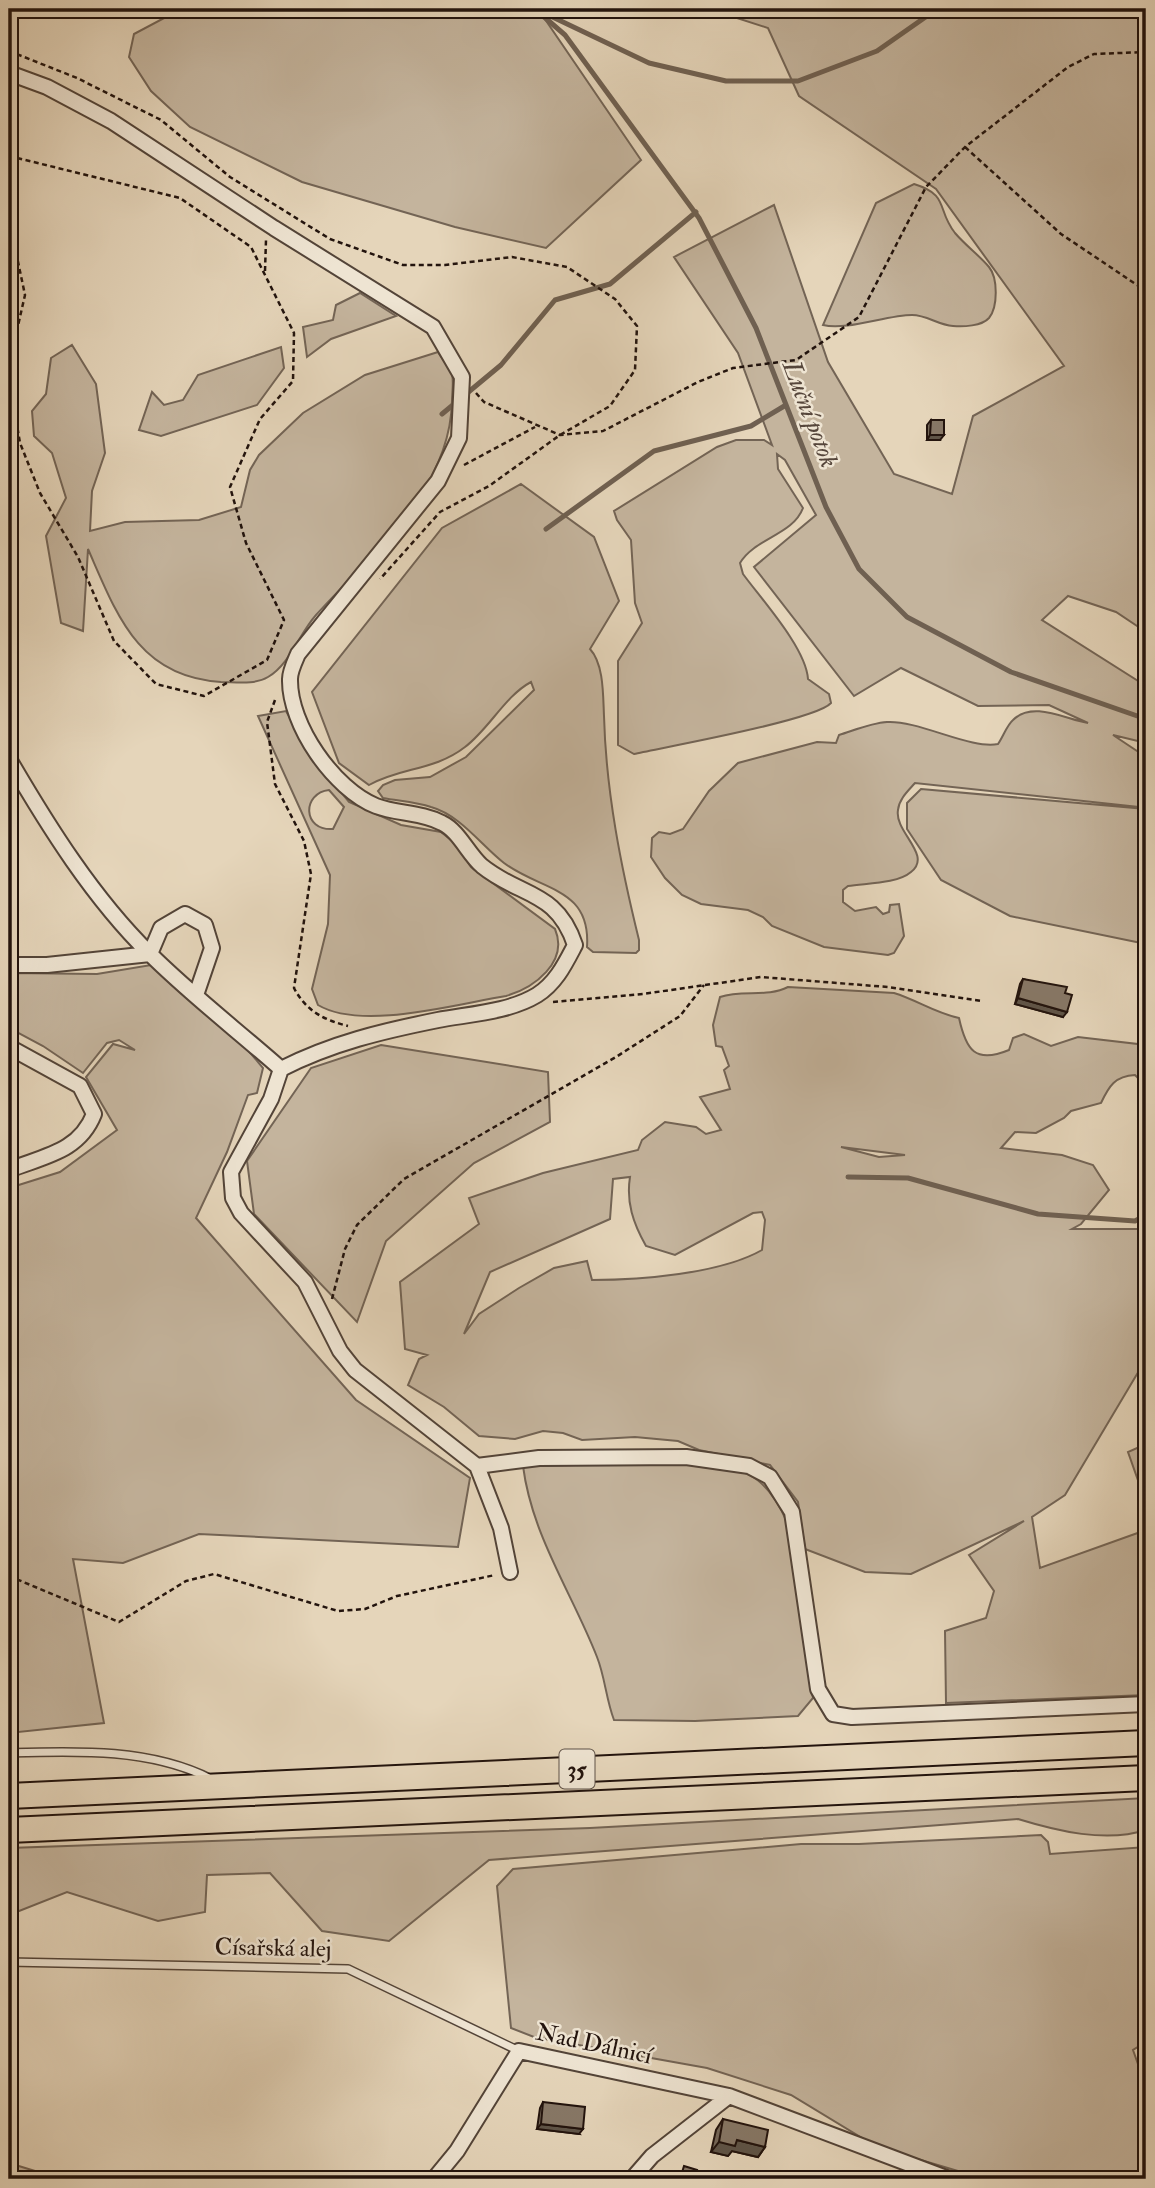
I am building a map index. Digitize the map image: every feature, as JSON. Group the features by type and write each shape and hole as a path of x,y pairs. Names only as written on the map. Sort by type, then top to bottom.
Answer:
{"highway":[{"name":"35","path":"9,1796 1146,1743"},
{"name":"35","path":"9,1830 1146,1778"}],"street":[{"path":"9,73 47,87 111,121 274,228 433,327 462,377 459,438 438,481 298,654 290,678 295,710 307,737 337,780 375,806 424,815 445,824 481,865 551,904 568,923 575,945 560,975 537,995 509,1006 374,1032 318,1050 281,1069 271,1099 231,1172 233,1198 241,1213 305,1282 340,1351 355,1370 477,1466 501,1528 510,1572"},
{"path":"9,759 72,856 124,926 150,954 281,1069"},
{"path":"150,954 160,928 185,914 205,925 212,948 196,995"},
{"path":"9,965 47,965 150,954"},
{"path":"9,1047 80,1086 94,1114 87,1131 75,1144 9,1170"},
{"path":"477,1466 539,1458 686,1457 749,1466 769,1477 792,1512 818,1689 833,1714 852,1717 1146,1704"},
{"name":"Nad Dálnicí","path":"435,2179 457,2151 519,2051 729,2096 949,2179"},
{"path":"632,2179 652,2156 729,2096"}],"lane":[{"path":"9,1753 66,1751 127,1755 190,1768 225,1786"},
{"name":"Císařská alej","path":"9,1962 348,1969 519,2051"}],"path":[{"path":"9,51 77,78 161,120 230,177 330,239 403,265 445,265 512,257 567,267 615,299 638,327 635,370 610,406 560,435 489,486 440,512 379,581"},
{"path":"462,377 484,402 535,427 560,435 604,431 698,382 733,368 796,360 859,317 926,187 965,147 1068,67 1094,54 1146,52"},
{"path":"965,147 1061,234 1137,285 1146,284"},
{"path":"9,156 180,198 251,247 265,274 294,333 293,381 260,419 230,487 246,543 284,620 267,660 204,696 156,684 114,641 78,557 40,493 20,443 9,377"},
{"path":"9,219 24,295 9,365"},
{"path":"265,274 263,243 274,228"},
{"path":"438,481 484,452 535,427"},
{"path":"290,678 276,698 267,722 275,784 304,841 311,874 294,988 301,1003 325,1020 374,1032"},
{"path":"549,1003 643,994 761,977 888,987 981,1001"},
{"path":"326,1320 345,1249 357,1225 396,1186 627,1051 680,1016 704,985"},
{"path":"9,1576 119,1622 186,1581 214,1574 338,1611 365,1609 397,1596 510,1572"}],"shaded area":[{"path":"181,9 538,9 641,160 546,248 455,227 302,182 190,127 151,91 129,57 134,34"},
{"path":"709,9 1146,9 1146,632 1116,612 1068,596 1042,620 1146,686 1146,743 1113,735 1146,757 1146,804 1139,807 915,783 902,799 898,818 916,851 917,865 898,879 848,886 843,890 843,902 855,911 876,907 883,914 889,912 890,905 899,904 904,936 894,953 888,955 824,947 772,926 763,917 748,910 701,904 682,895 665,878 651,857 652,838 659,832 670,834 683,829 709,791 738,763 817,742 836,743 839,735 869,725 887,722 914,725 987,745 998,744 1013,720 1030,712 1040,711 1088,723 1049,705 978,706 901,668 854,696 754,567 816,515 785,460 777,454 778,469 803,508 798,517 783,531 755,548 740,563 743,574 792,639 800,653 808,679 829,694 831,703 820,710 771,725 634,754 618,745 618,661 642,623 635,603 631,540 614,511 717,447 736,440 764,440 772,445 738,353 674,257 774,205 828,362 894,474 952,494 973,416 1064,366 936,189 799,96 768,28"},
{"path":"914,184 938,198 955,233 992,272 995,300 989,318 977,324 962,326 912,315 843,326 823,325 876,203"},
{"path":"9,244 14,298 9,315"},
{"path":"360,293 396,316 331,339 307,357 303,327 333,320 336,305"},
{"path":"72,345 96,384 105,453 92,491 90,531 125,522 199,520 241,507 250,470 259,455 303,413 365,375 438,352 453,377 448,433 438,464 423,492 383,544 316,615 276,671 263,680 251,682 193,678 169,668 150,655 134,638 109,597 88,549 83,631 61,623 46,536 66,498 52,453 34,436 32,411 46,394 51,358"},
{"path":"281,347 284,368 257,405 161,436 139,430 152,392 164,405 183,400 198,375"},
{"path":"521,484 594,537 619,601 590,649 598,663 602,681 611,801 639,940 639,950 636,953 593,952 587,947 586,927 581,912 572,901 504,863 461,823 442,811 383,798 378,791 383,785 395,780 430,777 466,757 534,690 531,682 513,696 474,740 453,755 369,785 339,763 312,692 442,528"},
{"path":"286,711 309,753 349,802 401,825 441,832 456,844 471,867 555,929 557,952 546,972 527,987 506,996 410,1013 359,1016 318,1005 312,989 328,924 330,875 258,716","holes":["329,790 344,807 333,829 316,824 309,811 314,798"]},
{"path":"921,789 1146,809 1146,944 1010,916 941,880 907,829 907,803"},
{"path":"151,965 247,1049 263,1068 257,1093 248,1095 227,1152 196,1218 356,1400 470,1478 458,1547 199,1534 123,1563 73,1559 104,1723 9,1733 9,1188 60,1172 117,1130 86,1077 113,1044 135,1050 119,1040 107,1043 83,1073 43,1046 9,1028 9,973 97,974"},
{"path":"788,987 894,993 959,1018 969,1046 980,1054 997,1054 1009,1050 1013,1038 1024,1034 1051,1046 1078,1037 1146,1045 1146,1086 1135,1075 1122,1077 1110,1087 1101,1103 1071,1111 1064,1118 1036,1133 1015,1132 1001,1148 1062,1155 1093,1165 1109,1190 1081,1224 1072,1229 1146,1229 1146,1359 1065,1495 1032,1517 1040,1568 1146,1530 1146,1695 946,1703 945,1631 986,1618 994,1591 969,1555 1024,1521 911,1574 865,1572 805,1549 798,1502 770,1465 699,1450 678,1441 635,1437 582,1440 563,1433 543,1431 515,1439 479,1436 444,1407 408,1385 419,1359 427,1355 405,1349 400,1282 479,1224 469,1198 543,1173 638,1150 642,1140 665,1122 696,1127 706,1134 721,1130 700,1097 730,1089 724,1070 729,1066 722,1047 716,1046 713,1025 720,997","holes":["841,1147 905,1155 879,1157","630,1177 632,1212 646,1246 675,1255 753,1213 762,1212 765,1220 762,1250 745,1258 702,1270 632,1279 592,1280 587,1261 554,1268 479,1314 464,1334 490,1272 610,1219 613,1179"]},
{"path":"381,1045 548,1072 550,1122 474,1163 386,1241 357,1322 254,1214 247,1161 311,1068"},
{"path":"1146,1444 1146,1503 1128,1452"},
{"path":"676,1463 730,1468 744,1472 767,1489 787,1522 813,1698 798,1716 695,1721 614,1720 597,1657 535,1516 523,1466"},
{"path":"1146,1798 1146,1830 1131,1834 1082,1834 1018,1819 489,1860 389,1941 322,1931 270,1873 207,1875 205,1912 158,1921 67,1892 9,1915 9,1848 590,1828"},
{"path":"1041,1835 1048,1842 1050,1854 1146,1847 1146,2051 1141,2045 1133,2050 1138,2064 1146,2064 1146,2179 999,2179 968,2174 877,2147 791,2095 707,2068 534,2037 511,2028 497,1886 513,1869 801,1844 859,1844"},
{"path":"9,2163 61,2179 9,2179"}],"building":[{"path":"931,420 944,420 944,435 930,435"},
{"path":"1023,979 1067,987 1065,993 1072,995 1067,1012 1018,998"},
{"path":"543,2102 585,2107 583,2129 541,2124"},
{"path":"723,2119 768,2130 765,2147 737,2140 735,2146 719,2142"},
{"path":"684,2166 697,2170 694,2179 680,2179"}],"waterway":[{"name":"Luční potok","path":"535,9 565,35 699,218 756,328 826,507 859,569 907,617 1011,672 1146,719"},
{"path":"542,12 649,63 726,81 798,81 877,51 937,9"},
{"path":"442,414 501,365 555,300 610,284 696,212"},
{"path":"546,529 654,451 751,426 786,405"},
{"path":"848,1177 908,1178 1038,1214 1135,1221 1146,1215"}]}
